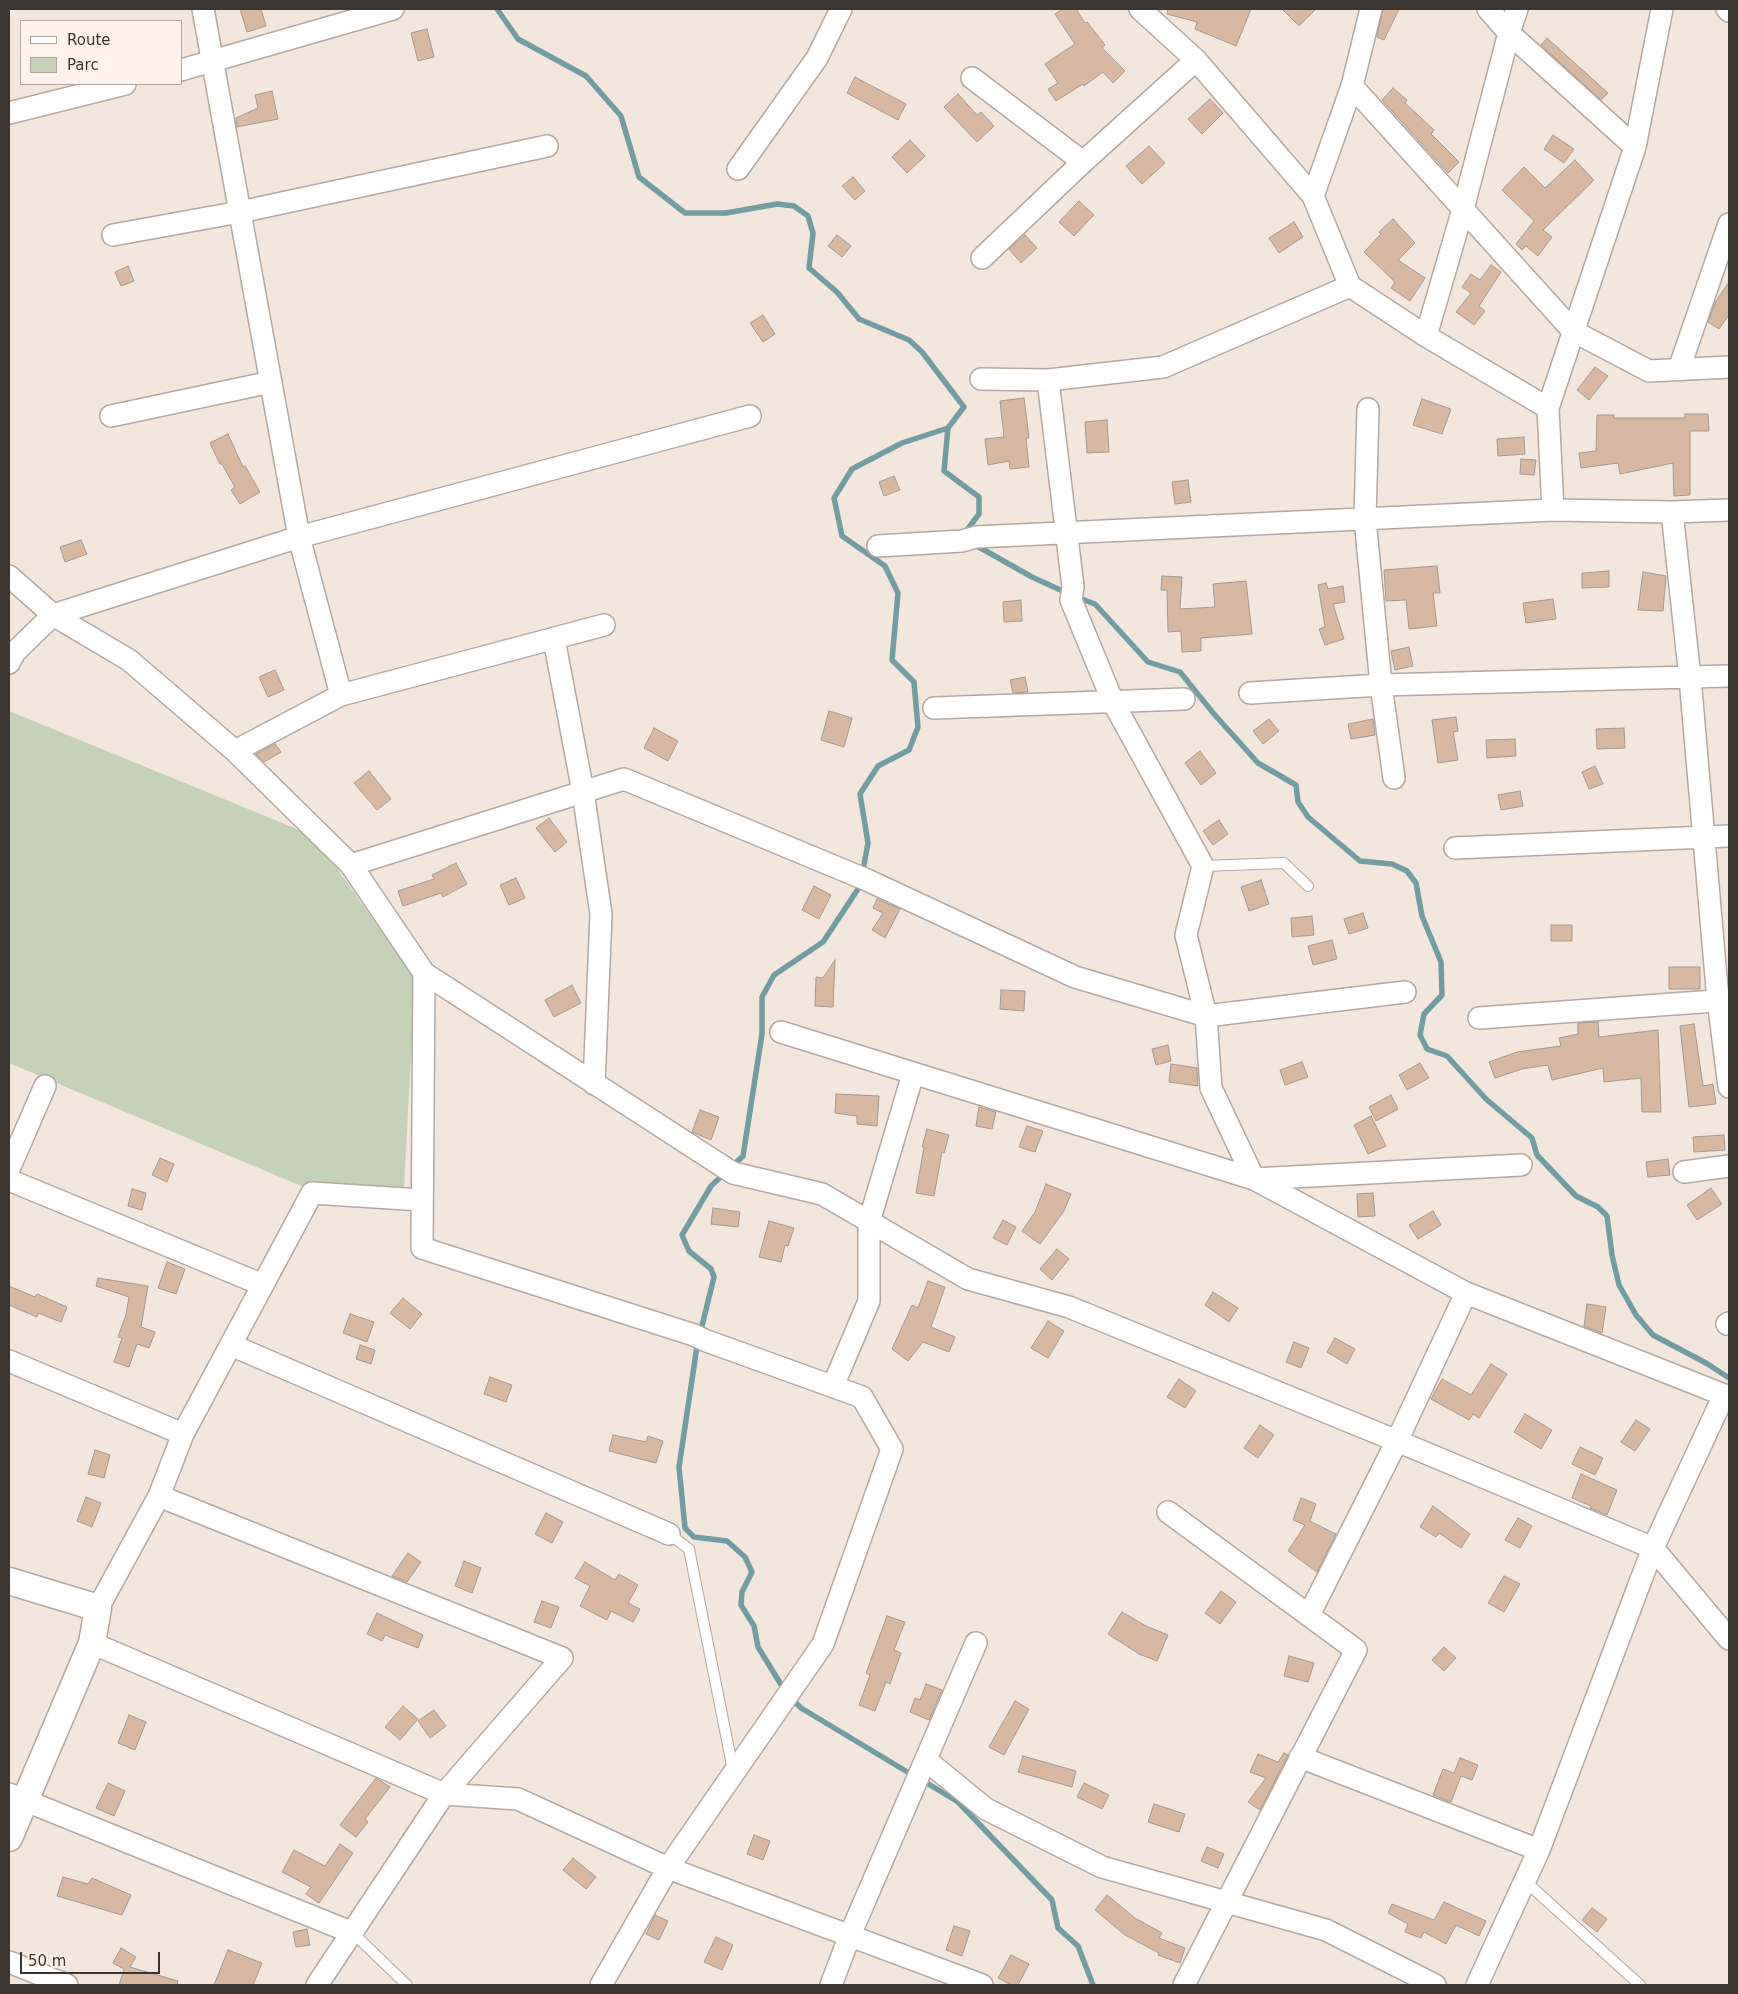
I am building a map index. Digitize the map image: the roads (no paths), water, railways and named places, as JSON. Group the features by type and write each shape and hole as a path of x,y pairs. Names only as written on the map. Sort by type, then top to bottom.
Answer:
{"street":[{"path":"203,9 300,537 341,695"},
{"path":"182,70 393,9"},
{"path":"738,169 817,58 840,9"},
{"path":"1140,9 1196,60 1312,196 1350,286 1426,336 1548,408"},
{"path":"1312,196 1352,86 1371,9"},
{"path":"1488,9 1509,33 1635,147"},
{"path":"1426,336 1463,209 1517,9"},
{"path":"1553,510 1548,408 1635,147 1662,9"},
{"path":"982,258 1083,162 1196,60"},
{"path":"972,78 1083,162"},
{"path":"9,113 121,85"},
{"path":"1352,86 1573,331 1649,371 1729,367"},
{"path":"113,235 240,212 547,146"},
{"path":"1679,369 1729,224"},
{"path":"981,379 1048,380 1163,367 1350,286"},
{"path":"1048,380 1072,594 1113,702 1202,866 1186,935 1206,1016 1211,1088 1254,1179"},
{"path":"111,416 271,382"},
{"path":"1368,409 1365,519 1381,685 1394,778"},
{"path":"9,663 15,652 53,616 300,537 750,416"},
{"path":"878,546 1065,533 1553,510 1672,512 1729,510"},
{"path":"1672,512 1690,678 1702,838 1724,1000 1729,1087"},
{"path":"9,576 53,616 129,660 235,752 351,865 424,973 728,1170 822,1194 968,1279 1069,1307 1653,1548 1729,1639"},
{"path":"235,752 341,695 604,625"},
{"path":"554,639 583,792 601,914 594,1084"},
{"path":"1250,693 1381,685 1729,676"},
{"path":"934,708 1184,699"},
{"path":"351,865 624,779 862,878 1075,977 1206,1016 1405,992"},
{"path":"1455,848 1729,836"},
{"path":"424,973 422,1248 699,1337 862,1397 892,1449 824,1644 668,1868 601,1985"},
{"path":"1479,1018 1724,1000"},
{"path":"781,1032 1254,1179 1466,1293 1724,1395 1653,1548 1539,1850 1477,1985"},
{"path":"833,1386 869,1301 869,1222 913,1074"},
{"path":"9,1169 45,1086"},
{"path":"1254,1179 1521,1165"},
{"path":"1684,1172 1729,1166"},
{"path":"9,1180 263,1285"},
{"path":"9,1838 17,1797 92,1642 98,1608 159,1496 183,1434 312,1193 422,1200"},
{"path":"1309,1615 1397,1441 1466,1293"},
{"path":"231,1345 669,1534"},
{"path":"9,1361 183,1434"},
{"path":"159,1496 562,1658 444,1794 317,1985"},
{"path":"1168,1512 1356,1650 1184,1985"},
{"path":"9,1581 98,1608"},
{"path":"92,1642 444,1794 518,1799 668,1868 982,1985"},
{"path":"831,1985 850,1935 976,1643"},
{"path":"1300,1757 1539,1850"},
{"path":"920,1772 986,1808 1102,1866 1326,1930 1435,1985"},
{"path":"17,1797 353,1933"},
{"path":"9,1962 67,1985"}],"lane":[{"path":"1202,866 1284,863 1308,886"},
{"path":"669,1534 689,1549 734,1773"},
{"path":"1525,1881 1640,1985"},
{"path":"353,1933 407,1985"}],"waterway":[{"path":"497,9 518,39 586,76 621,116 639,177 685,213 726,213 777,204 794,206 808,216 813,233 809,268 837,292 859,319 909,340 922,352 964,407 948,428 944,471 979,497 979,514 967,530 969,533"},
{"path":"785,1691 758,1647 754,1626 741,1605 742,1592 752,1572 745,1557 727,1541 694,1537 685,1528 679,1467 697,1346 714,1277 711,1269 689,1251 682,1235 711,1186 743,1156 762,1034 762,997 774,975 823,942 860,886 868,843 860,794 878,766 909,750 918,727 914,682 892,660 898,593 885,566 842,536 834,498 852,469 902,443 948,428"},
{"path":"975,543 977,546 1032,577 1067,593"},
{"path":"1076,597 1095,604 1148,662 1180,672 1214,714 1258,763 1296,785 1298,802 1308,817 1360,861 1392,864 1407,871 1416,883 1422,916 1441,962 1442,995 1424,1014 1420,1035 1427,1049 1447,1056 1486,1099 1532,1138 1537,1155 1576,1196 1598,1207 1607,1216 1612,1255 1619,1285 1636,1315 1653,1335 1706,1363 1729,1378"},
{"path":"791,1698 801,1708 914,1776"},
{"path":"922,1780 958,1802 1052,1900 1058,1928 1078,1946 1093,1985"}]}
